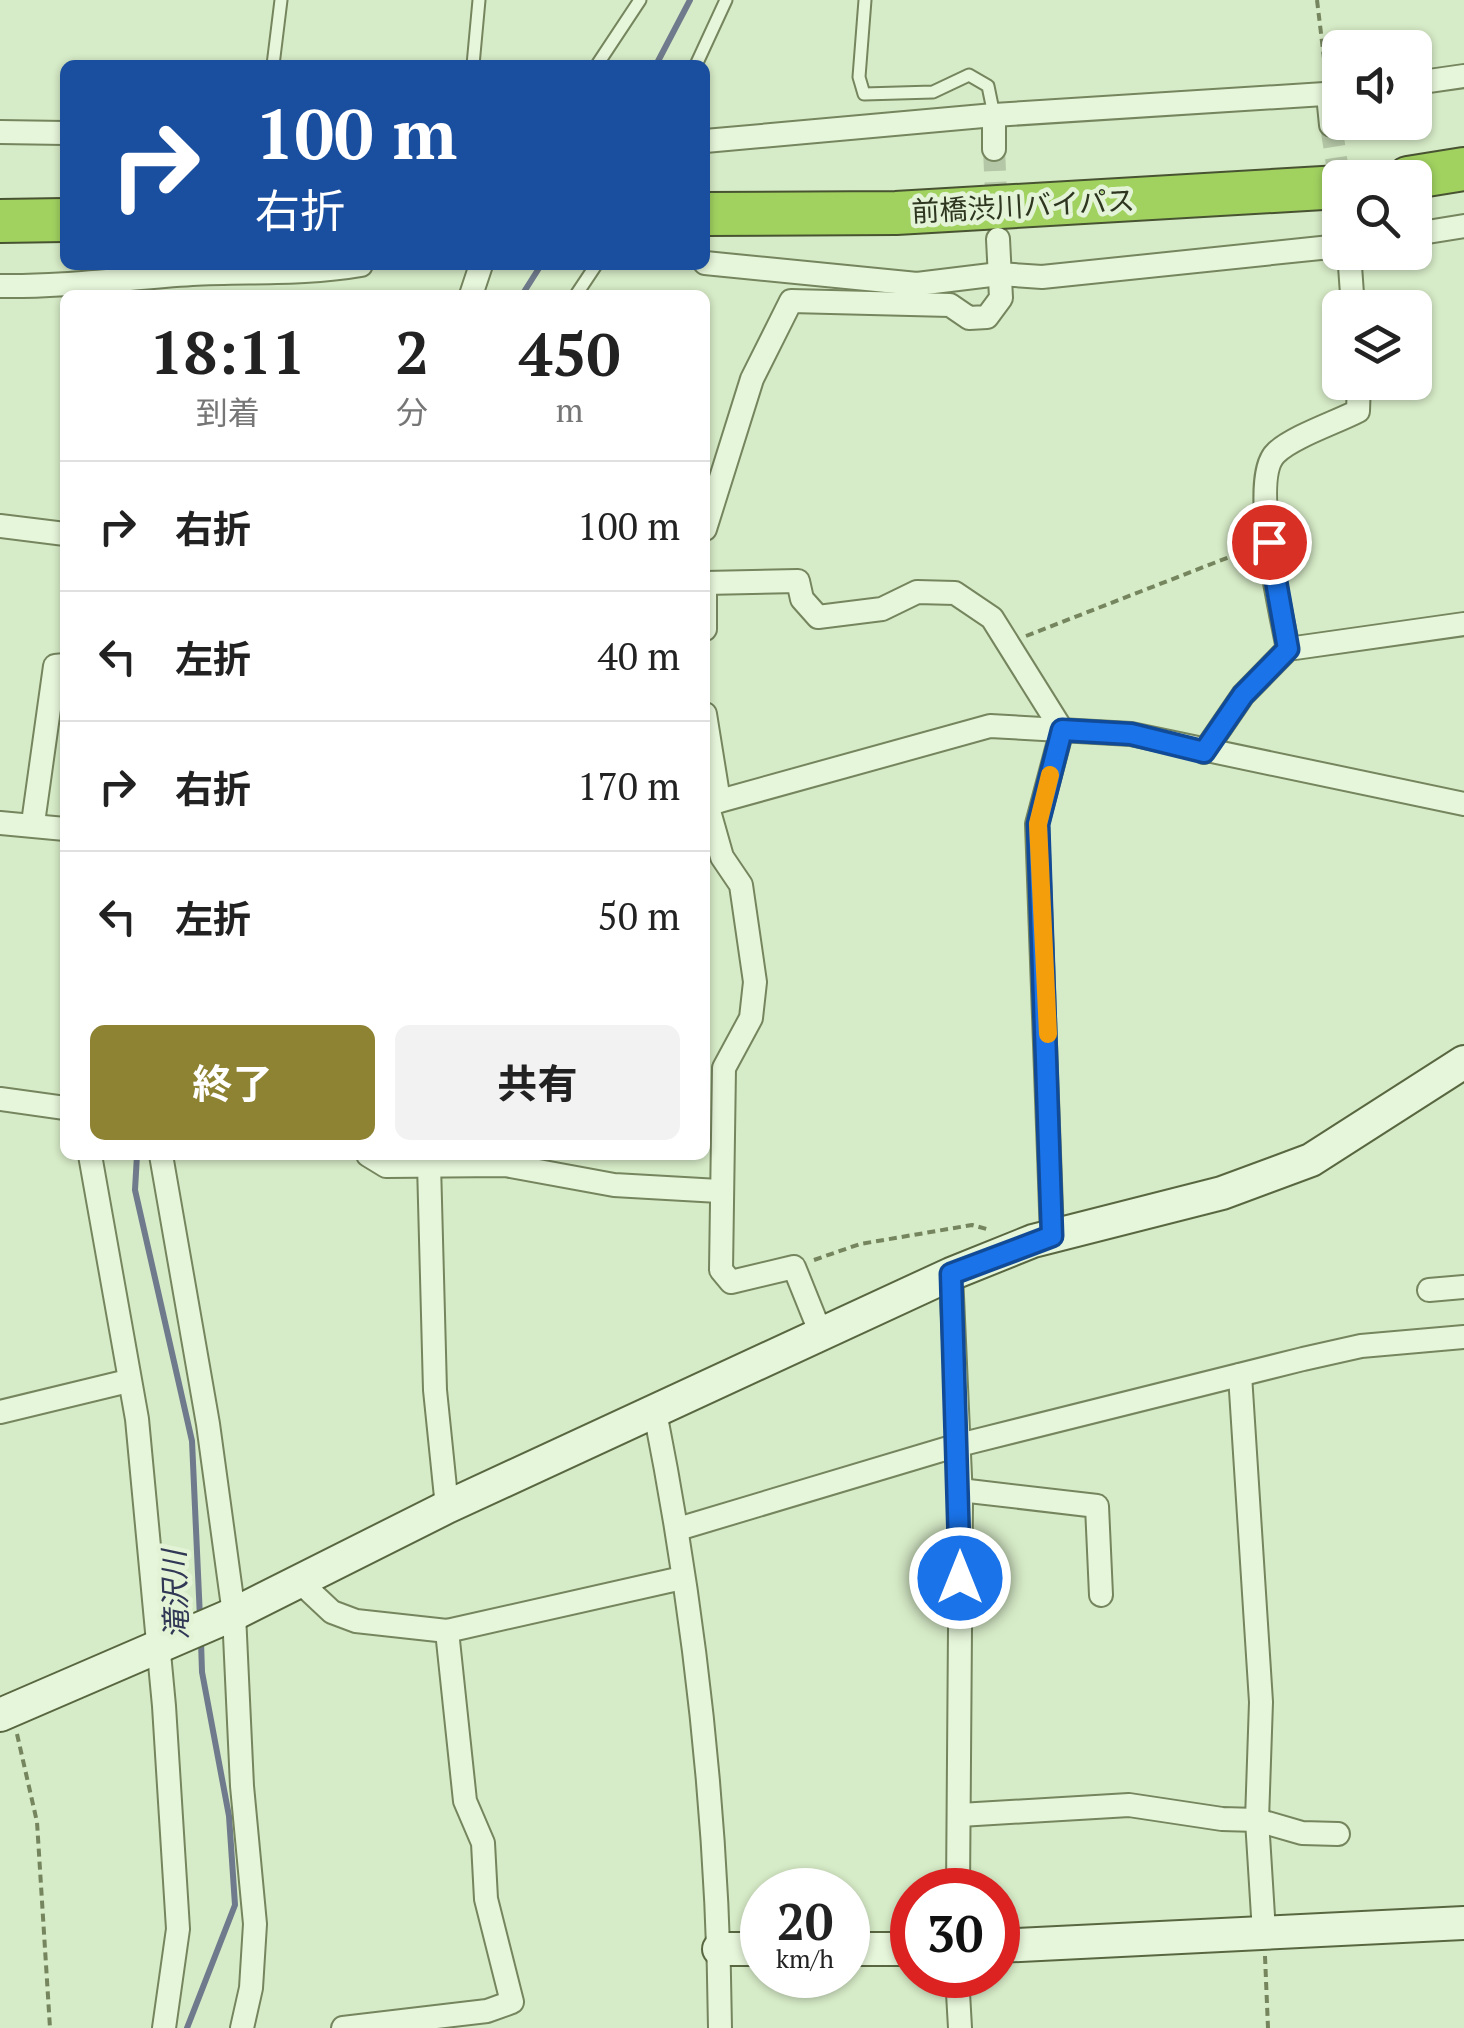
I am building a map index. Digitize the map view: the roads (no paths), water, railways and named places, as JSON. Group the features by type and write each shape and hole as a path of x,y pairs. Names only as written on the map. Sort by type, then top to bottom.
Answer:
{"highway":[{"path":"1432,174 1464,169"},
{"name":"前橋渋川バイパス","path":"710,214 896,213 1322,187"},
{"path":"0,220 60,220"}],"street":[{"path":"1432,81 1464,76"},
{"path":"710,141 994,115 1322,95"},
{"path":"994,115 994,149"},
{"path":"0,132 60,133"},
{"path":"1432,231 1464,226"},
{"path":"710,514 752,379 791,301 950,305 979,319 996,311 1001,298 998,239"},
{"path":"710,263 917,284 999,274 1042,277 1322,248"},
{"path":"0,286 59,287 195,274 250,278 318,270"},
{"path":"1288,649 1269,542 1266,470 1276,452 1358,411 1358,400"},
{"path":"0,526 60,533"},
{"path":"710,583 798,581 802,599 818,618 882,609 918,592 956,593 992,618 1062,730 1038,824 1043,1238"},
{"path":"1204,752 1243,695 1288,649 1464,624"},
{"path":"33,822 56,666 60,666"},
{"path":"821,1334 794,1267 731,1282 721,1270 719,1191 724,1068 751,1018 755,982 741,884 722,856 710,803 990,726 1131,734 1464,804"},
{"path":"0,823 33,822 60,828"},
{"path":"6,1712 158,1643 234,1614 447,1507 951,1274 1043,1238 1222,1193 1312,1160 1464,1062"},
{"path":"0,1099 60,1107"},
{"path":"91,1160 128,1381 138,1419 158,1643 178,1929 164,2028"},
{"path":"163,1160 208,1424 234,1614 242,1786 255,1924 251,1988 242,2028"},
{"path":"376,1160 386,1166 505,1160 614,1185 719,1191"},
{"path":"429,1164 436,1390 447,1507"},
{"path":"951,1274 955,1446 960,1490 959,1868"},
{"path":"1428,1290 1464,1288"},
{"path":"678,1529 955,1446 1240,1375 1361,1346 1464,1337"},
{"path":"1240,1375 1261,1702 1257,1820 1264,1932"},
{"path":"0,1412 128,1381"},
{"path":"655,1412 678,1529 705,1759 719,1949 720,2028"},
{"path":"960,1490 1098,1506 1101,1594"},
{"path":"300,1582 332,1612 356,1621 447,1632 682,1578"},
{"path":"343,2028 486,2020 512,2002 486,1900 483,1842 465,1801 456,1688 447,1632"},
{"path":"960,1815 1128,1804 1222,1820 1257,1820 1302,1833 1338,1834"},
{"path":"1020,1945 1464,1923"},
{"path":"719,1949 740,1949"},
{"path":"958,1998 960,2028"}],"lane":[{"path":"274,60 281,0"},
{"path":"474,60 480,0"},
{"path":"600,60 640,0"},
{"path":"698,60 726,0"},
{"path":"865,0 860,77 864,94 932,92 969,75 988,86 994,115"}],"waterway":[{"name":"滝沢川","path":"659,60 690,0"},
{"name":"滝沢川","path":"525,290 538,270"},
{"name":"滝沢川","path":"137,1160 135,1190 192,1441 200,1618"},
{"name":"滝沢川","path":"187,2028 235,1905 229,1816 202,1672 201,1641"}],"tunnel":[{"path":"1333,140 1336,160"},
{"path":"994,149 997,216"}]}
